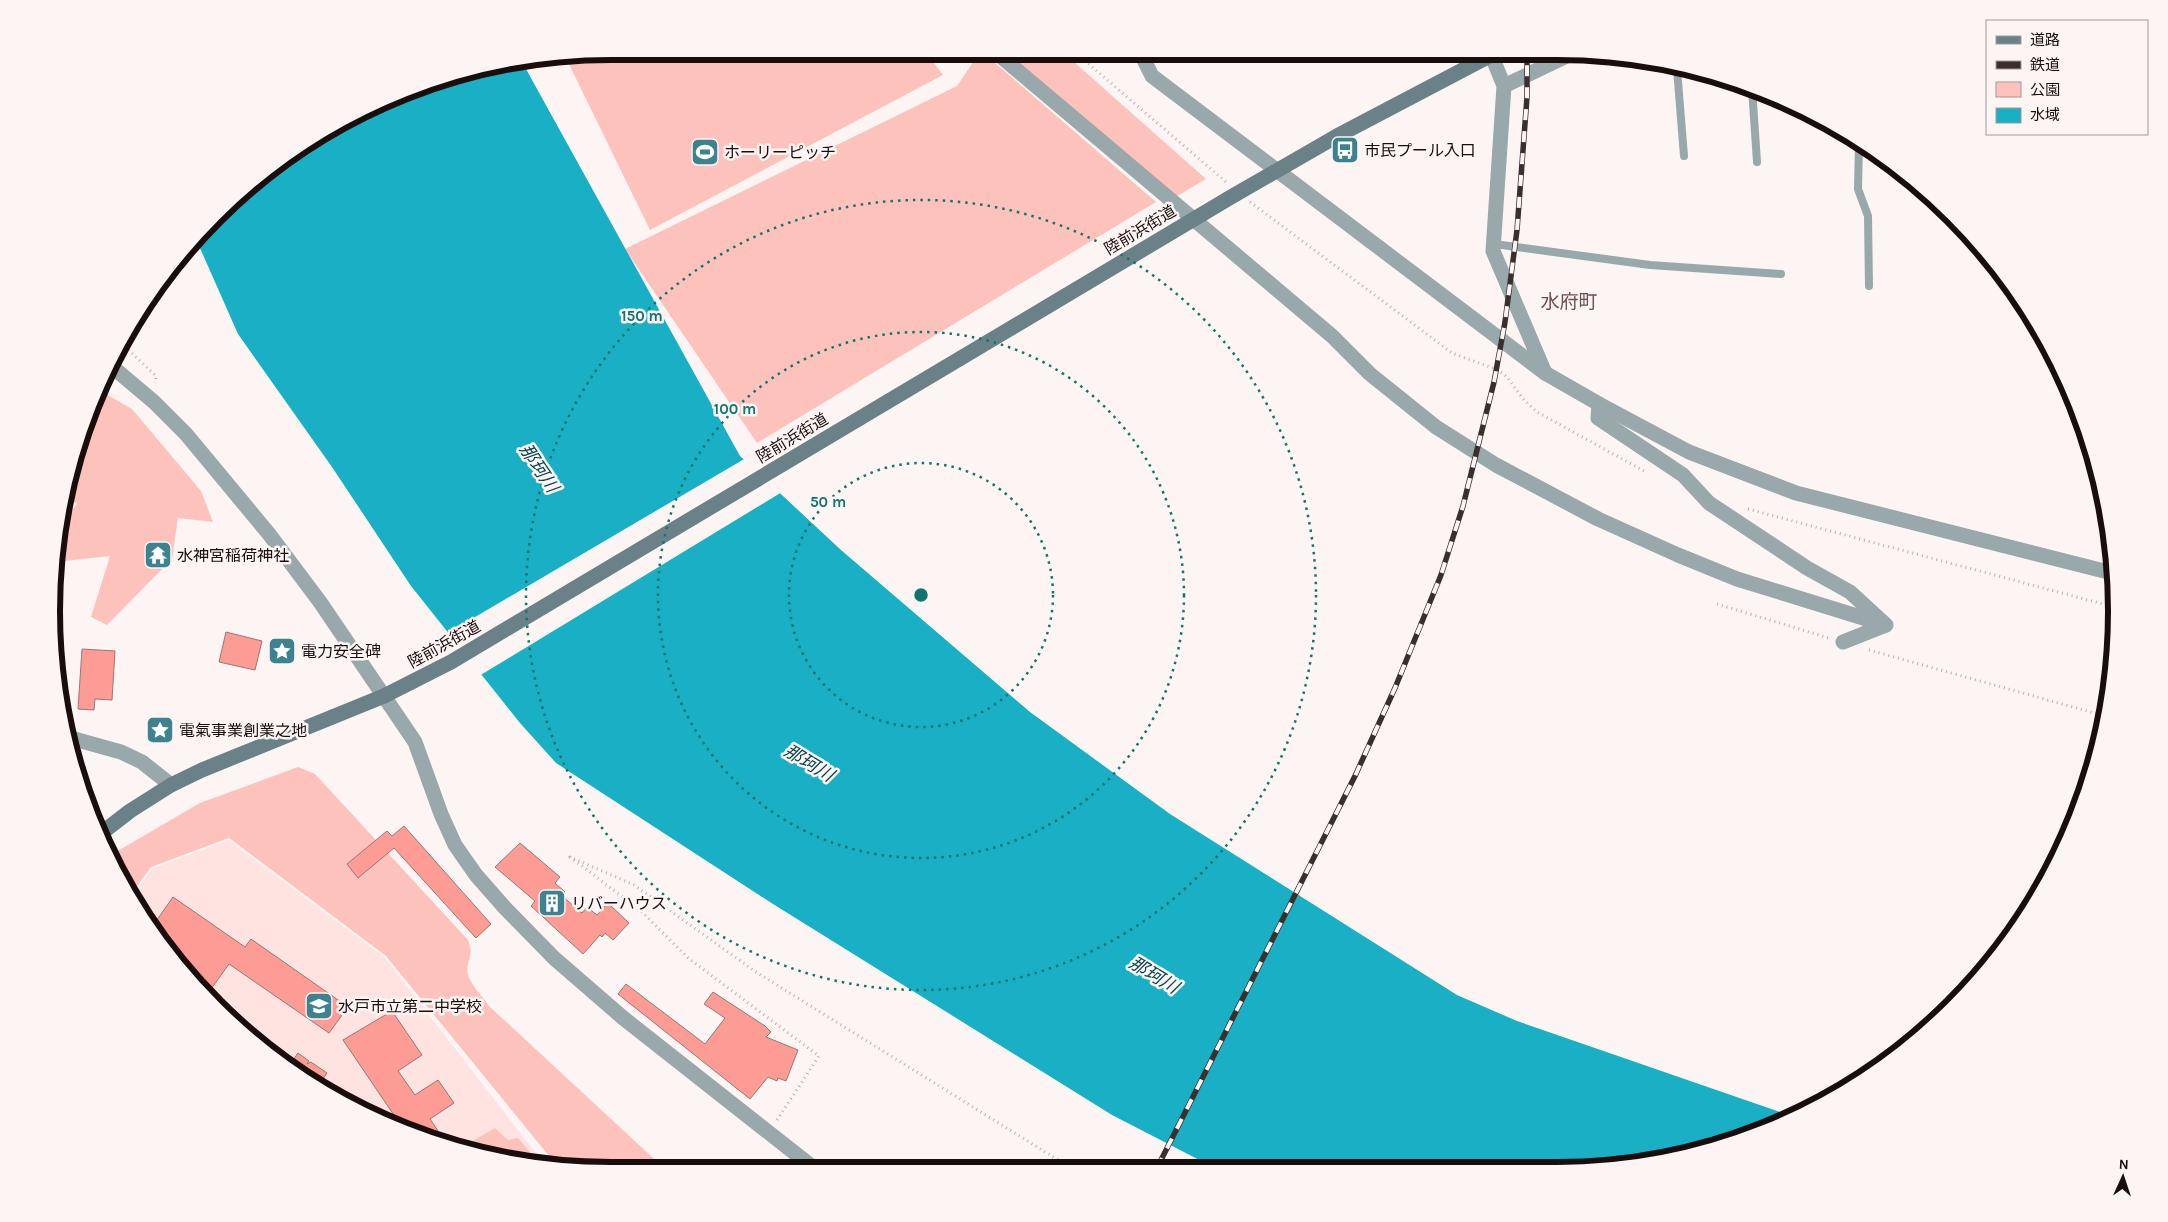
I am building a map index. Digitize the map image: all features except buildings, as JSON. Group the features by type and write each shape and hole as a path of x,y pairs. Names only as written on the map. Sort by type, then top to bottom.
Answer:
{"main road":[{"name":"陸前浜街道","path":"106,830 130,811 171,785 234,756 384,696 451,662 1231,197 1337,136 1481,60"}],"street":[{"path":"1005,60 1324,330 1370,374 1436,427 1496,465 1598,519 1678,555 1737,579 1886,625"},
{"path":"1144,60 1152,76 1545,373 1599,404 1690,452 1796,493 2107,572"},
{"path":"1495,60 1504,86 1493,251 1545,373"},
{"path":"1504,86 1558,60"},
{"path":"116,370 154,402 192,441 269,534 320,602 415,742 452,837 476,875 554,958 622,1018 768,1133 794,1162"},
{"path":"1599,404 1598,418 1682,476 1710,503 1807,568 1850,592 1886,625"},
{"path":"1843,642 1886,625"},
{"path":"76,739 121,752 142,762 171,785"}],"lane":[{"path":"1677,74 1684,156"},
{"path":"1753,96 1757,162"},
{"path":"1859,150 1858,189 1868,216 1869,286"},
{"path":"1494,244 1650,266 1781,274"}],"path":[{"path":"127,349 156,376 155,388"},
{"path":"1718,604 1843,642 2098,714"},
{"path":"768,1133 818,1056 687,957 641,911 570,857 634,885 756,972 1061,1162"}],"shaded area":[{"name":"水戸市立第二中学校","path":"228,840 385,958 539,1157 468,1143 400,1120 335,1088 276,1048 221,1001 174,946 153,917 136,890 152,869"}],"green space":[{"name":"ホーリーピッチ","path":"611,60 932,60 943,75 650,230 568,62"},
{"path":"975,60 992,60 1156,202 757,443 625,249 957,86"},
{"path":"1011,60 1072,60 1206,179 1174,198"},
{"path":"105,393 132,409 201,491 213,522 178,518 172,559 107,625 91,617 110,556 63,561 70,513 77,504 72,500 79,468 89,434"},
{"path":"298,767 315,774 468,940 471,950 467,970 468,975 474,987 489,1006 657,1162 575,1161 551,1158 386,956 229,838 151,867 135,888 116,852 200,803"},
{"path":"495,1128 508,1140 518,1138 533,1156 504,1151 469,1143"}],"water":[{"name":"那珂川","path":"525,67 740,456 841,550 1030,712 1170,814 1457,995 1517,1021 1783,1113 1734,1133 1700,1143 1629,1157 1593,1161 1203,1162 1112,1115 773,904 556,763 520,723 411,586 332,467 238,334 199,246 221,221 276,174 305,153 367,117 434,89 468,79"}],"pier":[{"path":"746,458 782,492 479,676 446,634"}],"railway":[{"path":"1160,1162 1355,776 1395,688 1441,575 1463,506 1494,382 1505,322 1517,230 1527,97 1527,60"}],"place":[{"name":"市民プール入口","path":"1345,150"},
{"name":"ホーリーピッチ","path":"705,152"},
{"name":"水神宮稲荷神社","path":"158,555"},
{"name":"電力安全碑","path":"282,651"},
{"name":"電氣事業創業之地","path":"160,730"},
{"name":"リバーハウス","path":"552,903"},
{"name":"水戸市立第二中学校","path":"319,1006"}],"district":[{"name":"水府町","path":"1569,302"}]}
